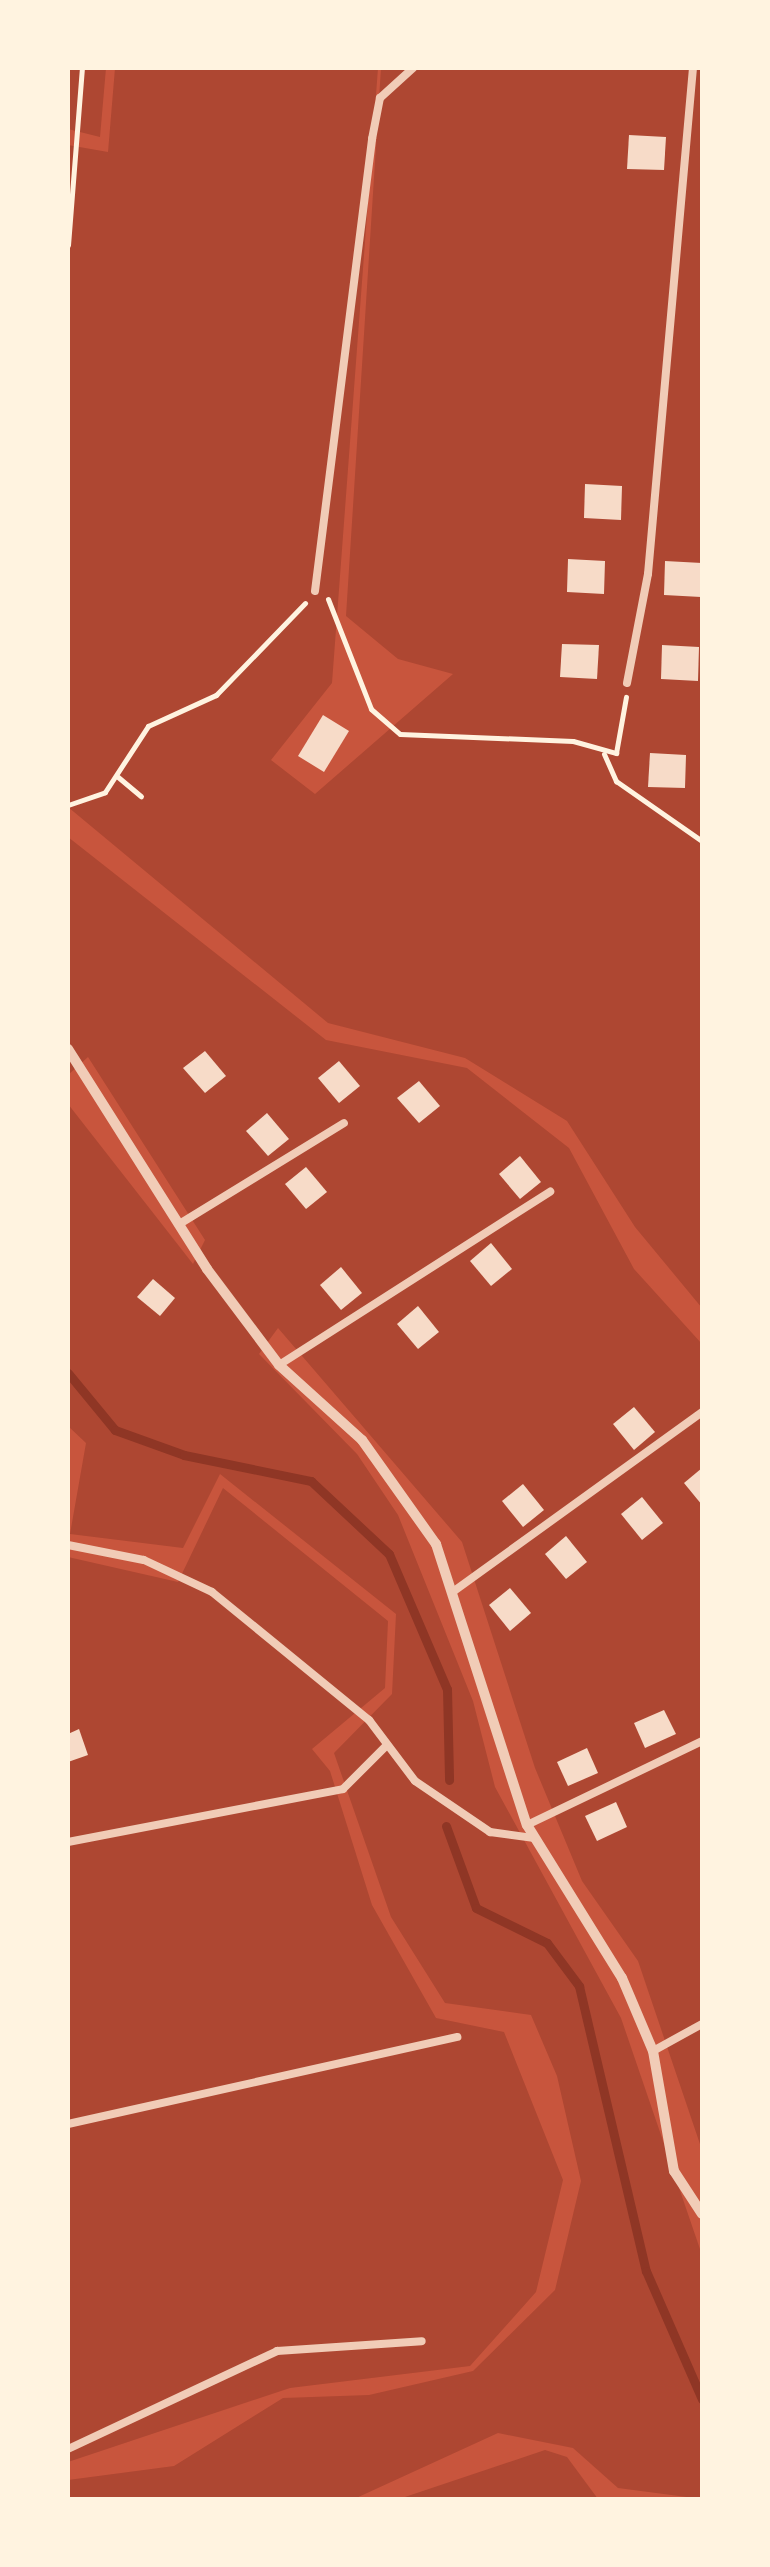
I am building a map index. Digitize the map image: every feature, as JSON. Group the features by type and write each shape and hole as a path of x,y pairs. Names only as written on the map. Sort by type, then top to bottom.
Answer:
{"street":[{"path":"68,1048 279,1365 397,1484 454,1591 527,1825 622,1978 653,2052 674,2171 702,2214"}],"lane":[{"path":"315,592 372,139 380,98 412,68"},
{"path":"626,683 648,574 693,68"},
{"path":"181,1223 344,1123"},
{"path":"279,1365 550,1192"},
{"path":"454,1591 702,1412"},
{"path":"68,1545 144,1560 212,1592 270,1632 388,1745 415,1781 490,1832 533,1838"},
{"path":"527,1825 702,1741"},
{"path":"68,1842 343,1789 388,1745"},
{"path":"653,2052 702,2024"},
{"path":"68,2124 457,2037"},
{"path":"68,2449 277,2351 422,2341"}],"path":[{"path":"68,245 82,68"},
{"path":"68,805 118,777 148,726 216,695 315,592 336,614 372,709 400,734 574,741 604,754 616,782 702,841"},
{"path":"604,754 625,741 626,683"},
{"path":"118,777 141,796"}],"shaded area":[{"path":"68,68 106,68 100,137 68,129"},
{"path":"115,68 378,68 332,683 271,760 315,794 453,674 398,659 346,616 381,68 702,68 702,1308 635,1227 567,1121 465,1058 328,1023 68,807 68,145 108,152"},
{"path":"68,837 326,1040 467,1068 569,1148 634,1269 702,1344 702,2150 638,1961 582,1881 535,1768 462,1542 278,1328 259,1354 357,1454 398,1515 473,1701 495,1787 621,2018 702,2255 702,2499 618,2488 573,2448 498,2433 354,2499 68,2499 68,2480 174,2466 283,2398 369,2395 473,2371 555,2290 581,2181 557,2076 531,2015 445,2003 391,1917 334,1753 392,1694 396,1614 220,1474 183,1548 70,1534 86,1443 68,1426 68,1104 193,1264 205,1240 88,1057 68,1075"},
{"path":"223,1488 388,1621 385,1688 312,1749 330,1771 372,1905 436,2018 504,2032 563,2180 536,2292 470,2366 290,2388 68,2462 68,1557 178,1582"},
{"path":"545,2450 567,2457 598,2499 399,2499"}],"building":[{"path":"629,135 666,137 664,170 627,169"},
{"path":"585,484 622,486 621,520 584,518"},
{"path":"568,559 605,561 604,594 567,592"},
{"path":"665,561 702,563 701,597 664,595"},
{"path":"562,644 599,645 597,679 560,677"},
{"path":"662,645 699,647 698,681 661,679"},
{"path":"323,715 349,731 324,772 298,756"},
{"path":"650,753 686,755 685,788 648,787"},
{"path":"205,1051 226,1076 205,1093 183,1068"},
{"path":"339,1061 360,1086 339,1103 318,1078"},
{"path":"419,1081 440,1106 419,1123 397,1098"},
{"path":"267,1113 289,1139 268,1156 246,1131"},
{"path":"520,1156 541,1182 520,1199 499,1174"},
{"path":"306,1167 327,1192 306,1209 285,1184"},
{"path":"491,1243 512,1269 491,1286 470,1261"},
{"path":"341,1267 362,1293 341,1310 320,1285"},
{"path":"153,1279 175,1298 160,1316 137,1297"},
{"path":"418,1306 439,1332 418,1349 397,1324"},
{"path":"634,1407 655,1432 634,1450 613,1424"},
{"path":"702,1468 702,1505 684,1483"},
{"path":"523,1484 544,1510 523,1527 502,1501"},
{"path":"642,1497 663,1523 642,1540 621,1514"},
{"path":"566,1536 587,1562 566,1579 545,1554"},
{"path":"510,1588 531,1613 510,1631 489,1605"},
{"path":"664,1710 676,1734 645,1748 634,1723"},
{"path":"79,1729 88,1755 68,1762 68,1734"},
{"path":"587,1748 598,1773 568,1786 557,1762"},
{"path":"616,1802 627,1827 597,1841 585,1816"}],"waterway":[{"path":"68,1373 115,1430 184,1455 311,1481 389,1554 447,1689 449,1780"},
{"path":"446,1826 476,1908 547,1943 579,1986 646,2271 702,2399"}]}
